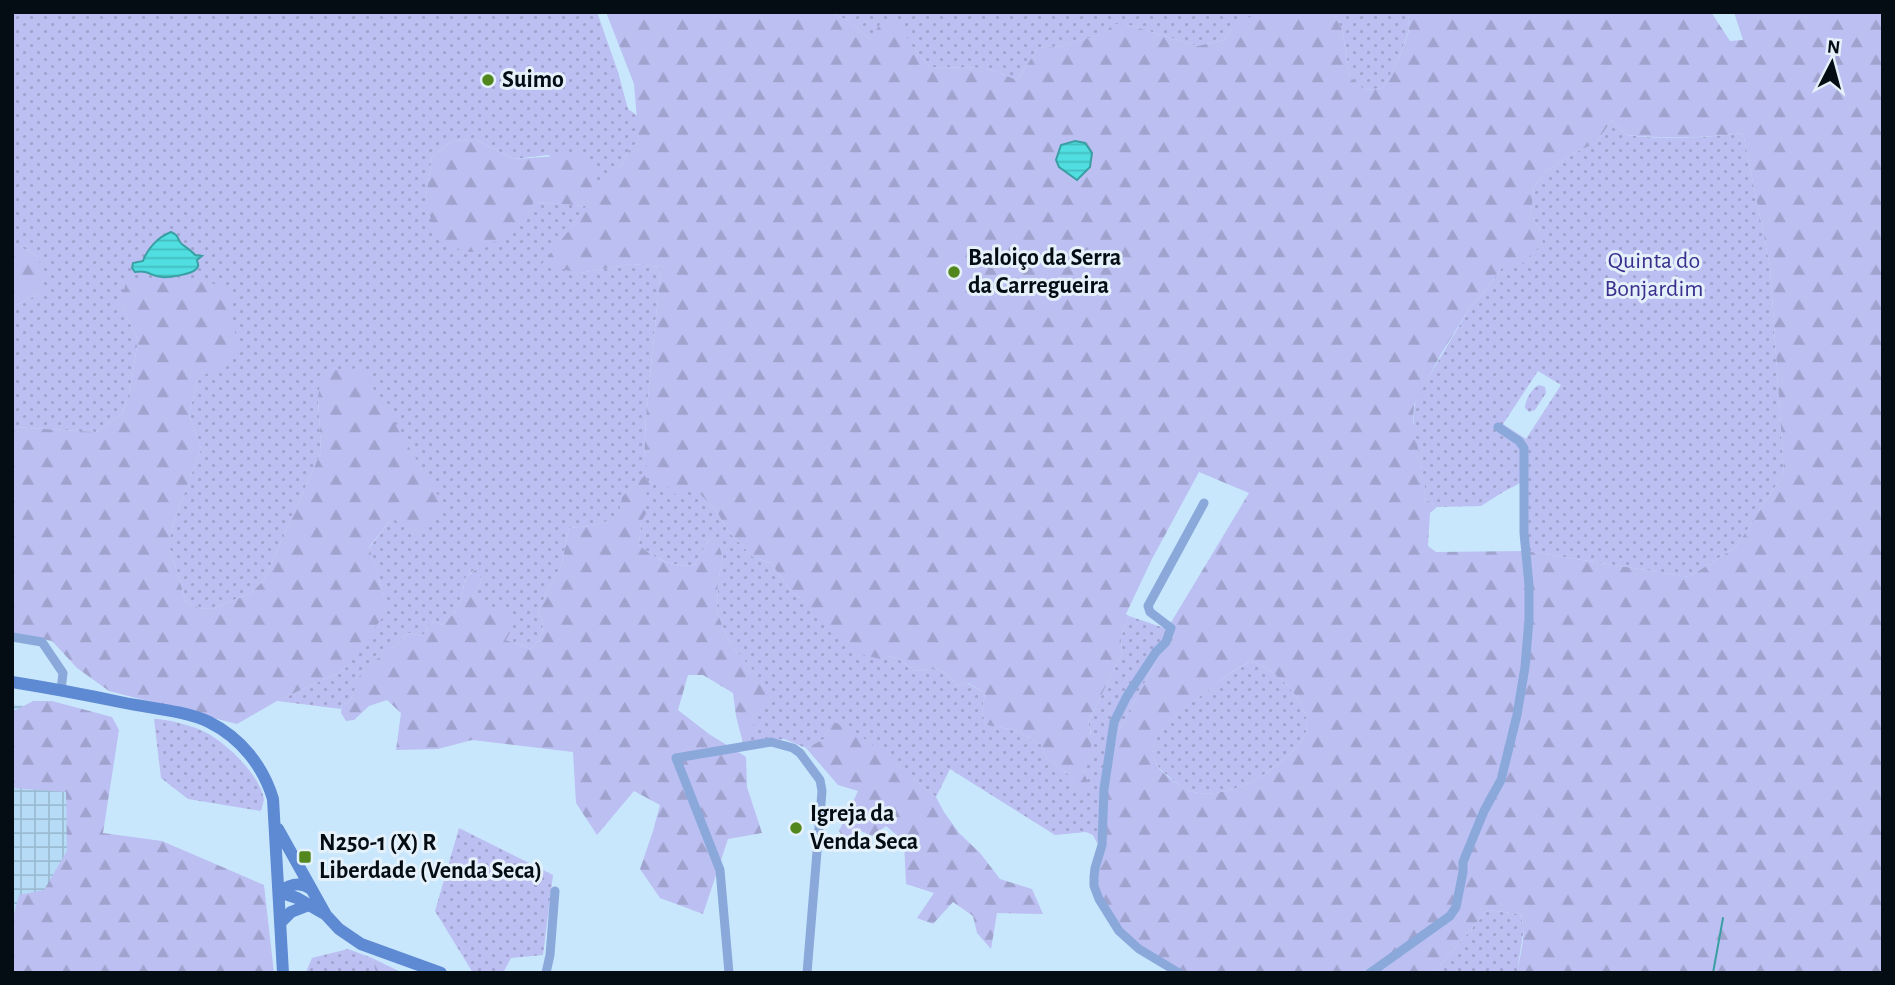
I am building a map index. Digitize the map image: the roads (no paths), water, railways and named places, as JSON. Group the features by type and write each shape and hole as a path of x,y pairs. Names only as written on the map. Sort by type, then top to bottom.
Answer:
{"main road":[{"path":"12,682 208,721 232,736 252,756 268,783 273,799 284,973"},
{"path":"275,822 326,915 339,929 361,944 441,973"},
{"path":"279,891 296,884 312,890"},
{"path":"279,891 326,915"},
{"path":"281,922 291,912 309,905"}],"street":[{"path":"1370,973 1437,927 1456,907 1463,862 1484,811 1501,780 1517,715 1525,667 1530,585 1524,533 1524,448 1519,441 1498,427"},
{"path":"1180,973 1139,949 1119,932 1099,899 1094,877 1102,845 1104,789 1114,722 1127,696 1156,652 1166,642 1171,628 1150,612 1148,606 1204,503"},
{"path":"12,637 42,642 63,673 61,690"},
{"path":"729,973 720,870 676,758 771,742 793,748 800,753 820,780 822,791 807,973"},
{"path":"546,973 555,891"}],"waterway":[{"path":"1713,973 1723,918"}],"place":[{"name":"Suimo","path":"488,80"},
{"name":"Baloiço da Serra da Carregueira","path":"954,272"},
{"name":"Igreja da Venda Seca","path":"796,828"},
{"name":"N250-1 (X) R Liberdade (Venda Seca)","path":"305,857"}],"park label":[{"name":"Quinta do Bonjardim","path":"1654,275"}]}
